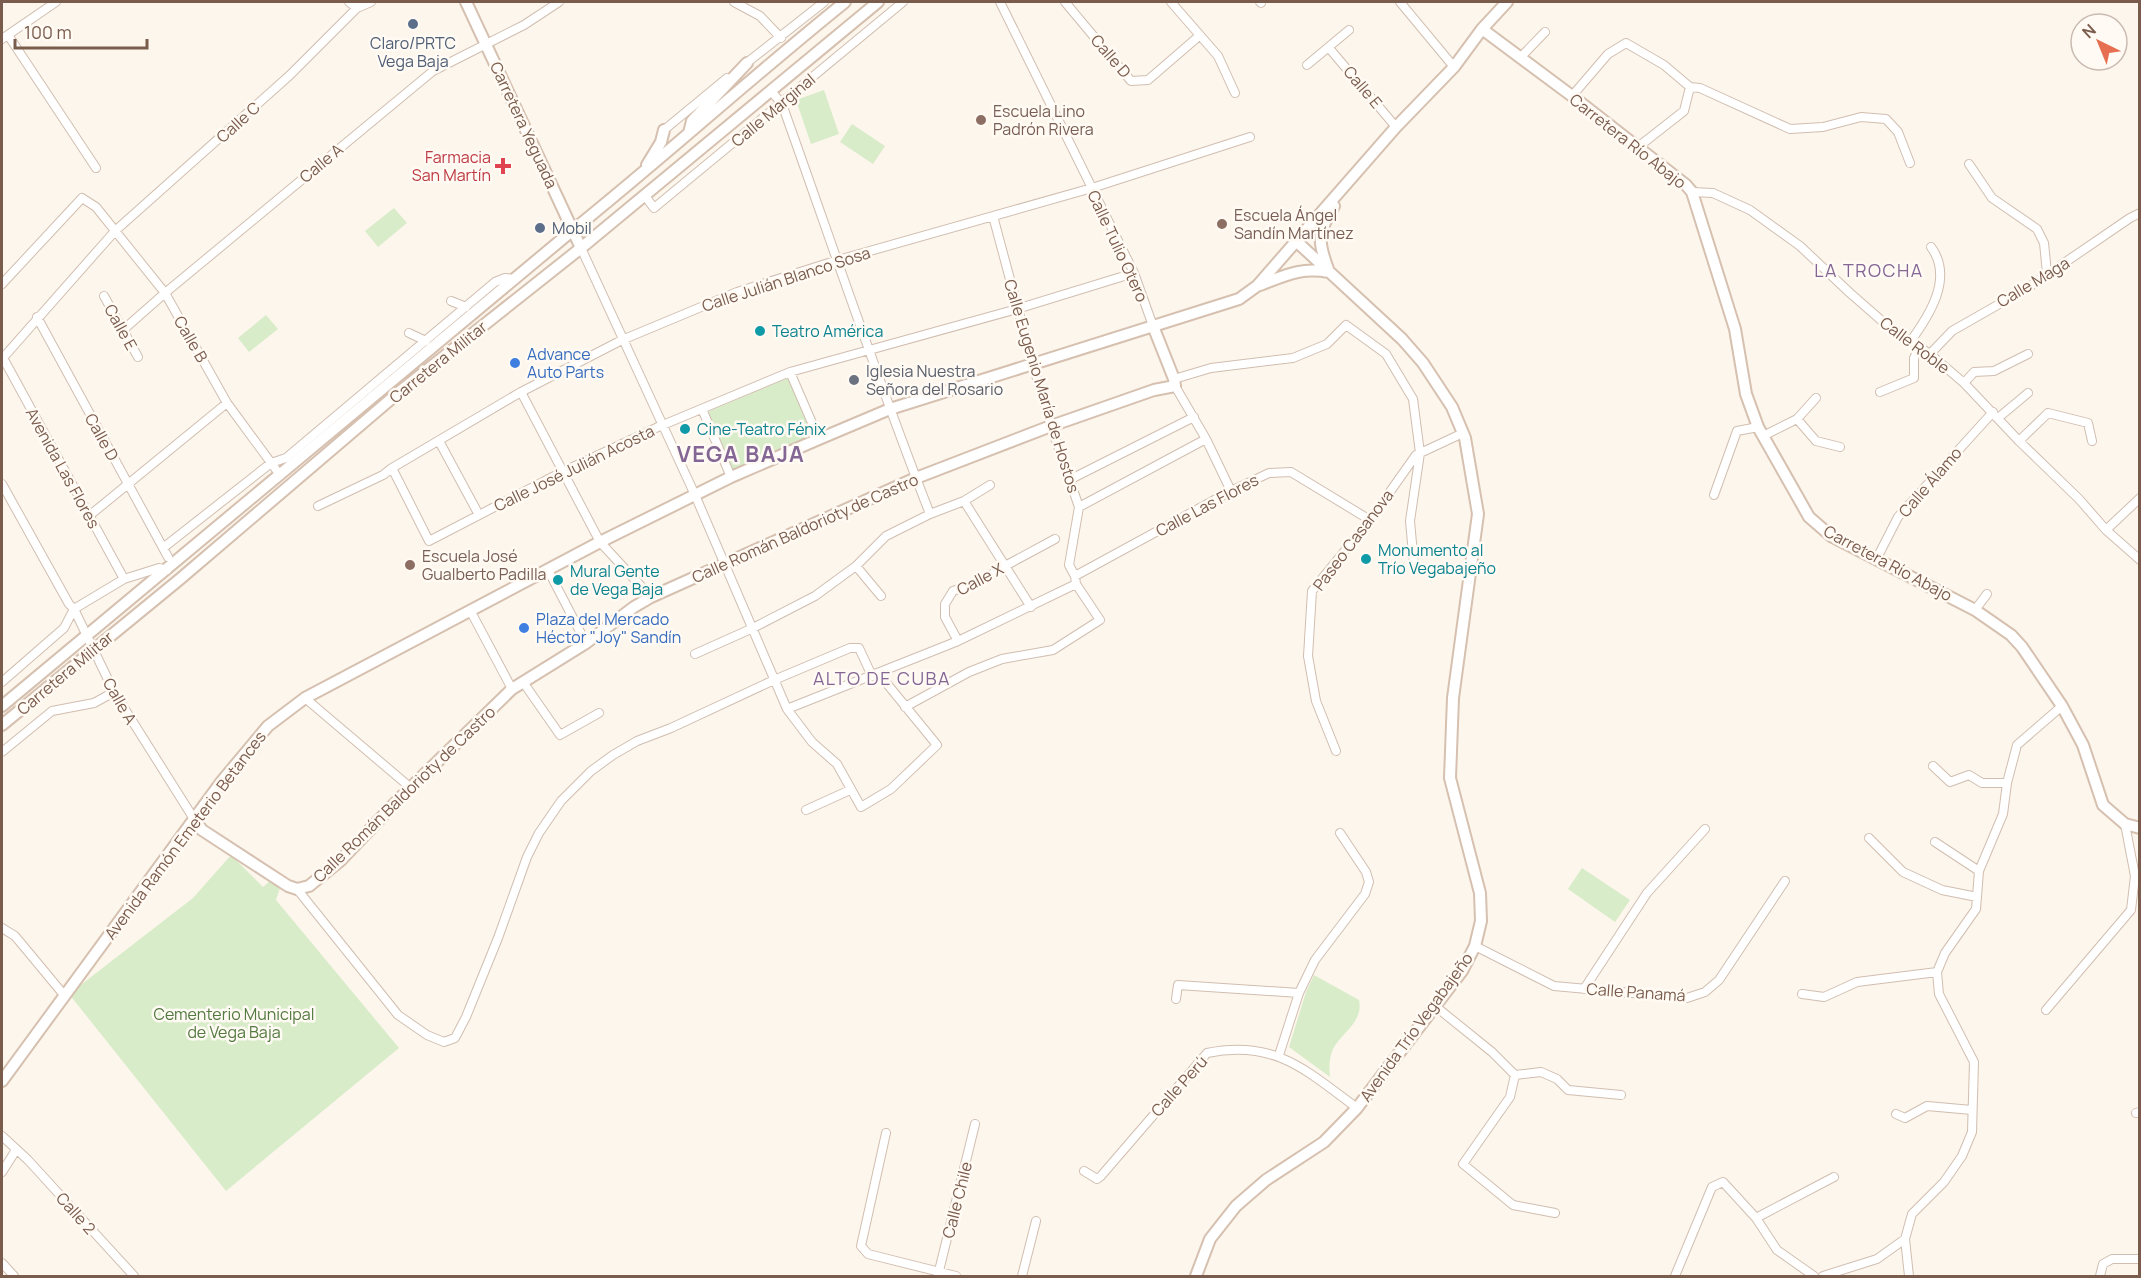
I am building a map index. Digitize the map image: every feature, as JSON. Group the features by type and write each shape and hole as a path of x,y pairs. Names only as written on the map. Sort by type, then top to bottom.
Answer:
{"street":[{"path":"56,2 5,37 96,168"},
{"path":"349,2 357,8 372,2"},
{"name":"Carretera Yeguada","path":"466,2 581,248"},
{"name":"Calle A","path":"123,330 433,71 524,25 559,2"},
{"path":"734,2 760,16 781,38"},
{"path":"638,178 658,148 664,130 824,2"},
{"name":"Carretera Militar","path":"2,706 638,178 765,67 845,2"},
{"name":"Carretera Militar","path":"2,725 189,571 398,393 645,196 878,2"},
{"name":"Calle Marginal","path":"645,196 654,208 903,2"},
{"name":"Calle Tulio Otero","path":"1000,2 1134,273 1174,382 1206,439 1231,491"},
{"name":"Calle D","path":"1065,2 1131,81 1148,80 1199,36"},
{"path":"1171,2 1218,56 1235,93"},
{"path":"1400,2 1454,67"},
{"name":"Avenida Ramón Emeterio Betances","path":"2,1082 222,781 268,726 305,698 600,542 731,477 819,439 890,409 1239,299 1257,286 1396,127 1454,67 1482,29 1507,2"},
{"name":"Calle C","path":"2,357 115,231 290,75 357,8"},
{"name":"Carretera Río Abajo","path":"1482,29 1638,147 1692,192 1735,329 1746,394 1761,432 1809,517 1831,536 1975,610 2012,635 2062,706 2083,745 2103,805 2125,824 2139,828"},
{"path":"1307,65 1349,30"},
{"path":"1520,57 1545,32"},
{"path":"1572,96 1608,54 1626,43 1664,65 1690,87 1700,88 1790,129 1823,127 1861,117 1886,119 1898,132 1910,163"},
{"name":"Calle E","path":"1329,48 1396,127"},
{"path":"689,133 692,121 747,63"},
{"path":"1638,147 1684,111 1690,87"},
{"path":"771,91 782,104 868,351 930,514"},
{"name":"Calle Julián Blanco Sosa","path":"318,506 383,475 521,392 622,340 737,292 838,260 1092,188 1250,137"},
{"path":"1969,164 1992,198 2037,229 2044,243 2047,273"},
{"path":"1257,286 1301,270 1329,272 1319,239 1323,223 1349,180"},
{"name":"Calle Roble","path":"1692,192 1713,193 1750,210 1783,232 1890,328 1930,354 1964,383 2106,530 2139,560"},
{"name":"Calle B","path":"2,284 82,198 96,207 165,293 227,403 280,475"},
{"name":"Calle Maga","path":"1930,354 1952,331 2029,287 2139,213"},
{"name":"Calle Eugenio María de Hostos","path":"905,707 969,672 1002,659 1053,650 1100,620 1069,565 1080,507 1051,426 993,216"},
{"name":"Avenida Trío Vegabajeño","path":"1197,1276 1210,1239 1236,1206 1266,1180 1324,1142 1357,1108 1462,971 1475,946 1481,921 1480,893 1450,778 1453,698 1478,514 1462,434 1452,407 1423,363 1402,339 1296,241"},
{"path":"1910,342 1935,304 1941,270 1931,247"},
{"path":"297,889 398,1015 427,1035 444,1042 455,1038 466,1017 527,857 539,833 561,801 591,771 613,755 637,741 671,728 774,680 850,648 858,648 875,675 937,745 891,789 861,807 837,764 813,742 787,710 774,680 753,628 695,495 581,248"},
{"name":"Calle José Julián Acosta","path":"392,468 429,541 562,472 662,425 790,372 1017,309 1134,273"},
{"path":"163,548 271,463 286,458 495,282 505,278 515,279"},
{"name":"Calle E","path":"104,296 138,357"},
{"path":"451,301 466,307"},
{"name":"Calle D","path":"37,317 168,557"},
{"path":"1174,382 1211,368 1293,358 1327,344 1346,325 1386,354 1413,399 1420,453 1410,521 1414,565"},
{"path":"410,333 426,341"},
{"path":"1880,392 1914,378 1914,358 1919,348"},
{"path":"1964,383 1974,372 1994,371 2028,354"},
{"name":"Avenida Las Flores","path":"2,357 124,579"},
{"path":"790,372 819,439"},
{"name":"Calle Román Baldorioty de Castro","path":"194,819 202,830 288,886 297,889 309,886 341,860 512,689 586,643 651,597 916,478 1174,382"},
{"path":"521,392 600,542 651,597"},
{"name":"Calle Álamo","path":"1877,558 1898,517 1995,415 2028,393"},
{"path":"1714,495 1737,431 1761,432 1797,418 1816,398"},
{"path":"89,516 227,403"},
{"path":"702,409 731,477"},
{"path":"2019,441 2048,413 2088,423 2092,441"},
{"path":"1071,480 1194,417"},
{"path":"1797,418 1816,441 1840,447"},
{"name":"Paseo Casanova","path":"1336,751 1316,701 1308,656 1312,591 1370,520 1416,455 1462,434"},
{"path":"1080,507 1206,439"},
{"path":"439,441 479,515"},
{"name":"Calle Las Flores","path":"787,710 958,641 1031,607 1231,491 1269,472 1291,472 1370,520"},
{"name":"Calle A","path":"2,484 69,604 74,609 114,692 194,819"},
{"path":"695,654 753,628 815,596 855,566 886,536 930,514 964,501 990,485"},
{"path":"2106,530 2139,498"},
{"path":"964,501 1031,607"},
{"name":"Calle X","path":"958,641 945,617 945,604 953,591 981,581 1055,539"},
{"path":"855,566 881,596"},
{"path":"2,682 64,628 74,609 124,579 159,568 167,570"},
{"path":"548,570 586,643"},
{"path":"1975,610 1987,594"},
{"path":"470,610 512,689"},
{"path":"524,682 560,735 599,713"},
{"path":"2,752 52,711 94,703 114,692"},
{"path":"305,698 411,788"},
{"path":"1909,1276 1905,1239 1912,1214 1944,1182 1962,1156 1972,1132 1974,1062 1939,994 1937,972 1945,953 1976,909 1979,871 2003,814 2007,783 2017,745 2062,706"},
{"path":"1932,765 1950,782 1969,775 1982,783 2007,783"},
{"path":"806,810 850,790"},
{"path":"2046,1010 2131,910 2135,876 2125,824"},
{"path":"1584,989 1647,893 1705,829"},
{"path":"1279,1055 1299,993 1315,960 1365,894 1369,882 1366,872 1340,833"},
{"path":"1869,838 1903,872 1942,890 1977,897"},
{"path":"1935,842 1979,871"},
{"name":"Calle Panamá","path":"1475,946 1554,986 1687,998 1705,992 1719,980 1785,881"},
{"path":"2,928 15,936 64,995"},
{"path":"1802,994 1824,997 1857,982 1937,972"},
{"path":"1176,999 1178,985 1299,993"},
{"path":"1435,1006 1492,1052 1515,1075"},
{"name":"Calle Perú","path":"1084,1171 1097,1179 1101,1176 1208,1053 1223,1050 1279,1055 1302,1066 1357,1108"},
{"path":"1515,1075 1541,1072 1557,1079 1568,1090 1621,1095"},
{"path":"1515,1075 1510,1097 1463,1164 1513,1205 1555,1214"},
{"path":"1896,1114 1905,1118 1928,1106 1972,1110"},
{"name":"Calle Chile","path":"938,1274 975,1124"},
{"path":"886,1133 861,1246 868,1254 938,1274 956,1276"},
{"name":"Calle 2","path":"2,1136 134,1276"},
{"path":"2,1172 16,1149"},
{"path":"1756,1218 1834,1177"},
{"path":"1675,1276 1712,1187 1722,1182 1756,1218 1777,1250 1814,1276"},
{"path":"1022,1276 1036,1221"},
{"path":"1823,1276 1877,1258 1905,1239"},
{"path":"2100,1276 2103,1264 2112,1259 2139,1259"},
{"path":"2,1263 14,1276"}],"green space":[{"path":"824,90 839,134 811,144 796,100"},
{"path":"852,124 885,146 873,164 840,142"},
{"path":"394,208 407,223 378,247 365,231"},
{"path":"266,315 278,329 249,352 238,338"},
{"path":"790,377 816,439 733,474 707,412"},
{"name":"Cementerio Municipal de Vega Baja","path":"231,855 263,887 270,881 280,888 276,900 399,1048 226,1191 69,994 193,898"},
{"path":"1582,868 1630,900 1615,922 1568,889"},
{"path":"1314,975 1359,1000 1360,1008 1355,1021 1332,1052 1330,1077 1289,1047 1306,992"}],"place":[{"name":"Claro/PRTC Vega Baja","path":"413,24"},
{"name":"Escuela Lino Padrón Rivera","path":"981,120"},
{"name":"Farmacia San Martín","path":"503,166"},
{"name":"Escuela Ángel Sandín Martínez","path":"1222,224"},
{"name":"Mobil","path":"540,228"},
{"name":"Teatro América","path":"760,331"},
{"name":"Advance Auto Parts","path":"515,363"},
{"name":"Iglesia Nuestra Señora del Rosario","path":"854,380"},
{"name":"Cine-Teatro Fénix","path":"685,429"},
{"name":"Monumento al Trío Vegabajeño","path":"1366,559"},
{"name":"Escuela José Gualberto Padilla","path":"410,565"},
{"name":"Mural Gente de Vega Baja","path":"558,580"},
{"name":"Plaza del Mercado Héctor \"Joy\" Sandín","path":"524,628"}],"district":[{"name":"LA TROCHA","path":"1869,271"},
{"name":"VEGA BAJA","path":"741,454"},
{"name":"ALTO DE CUBA","path":"882,679"}]}
